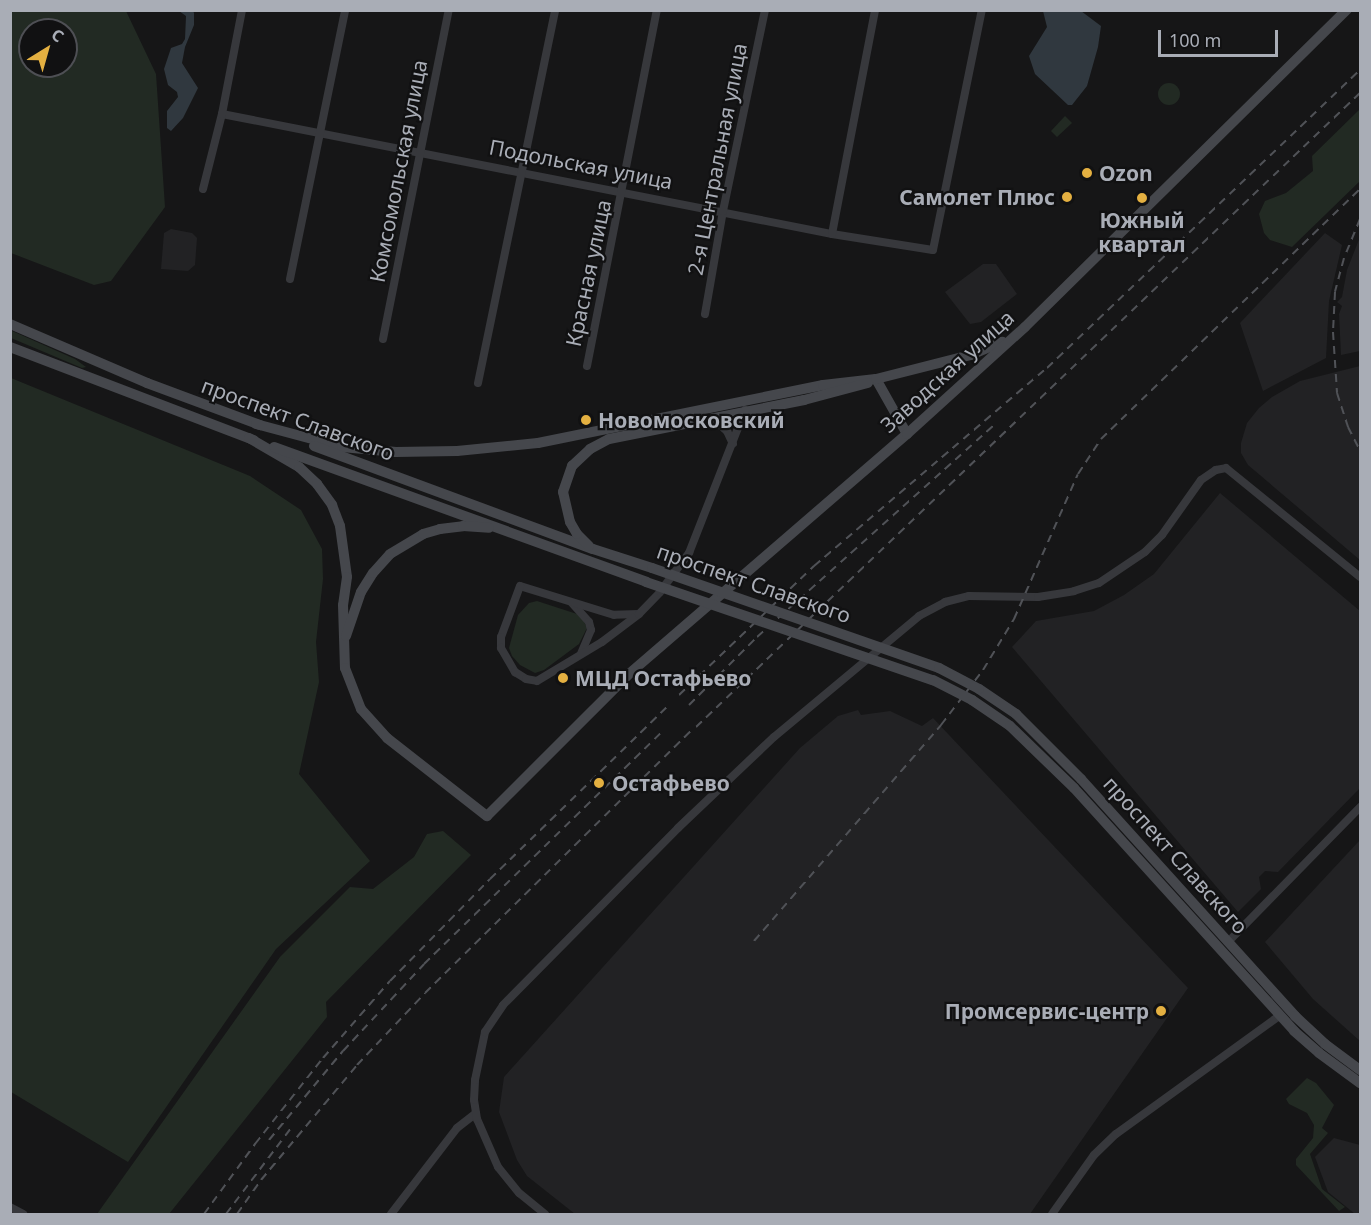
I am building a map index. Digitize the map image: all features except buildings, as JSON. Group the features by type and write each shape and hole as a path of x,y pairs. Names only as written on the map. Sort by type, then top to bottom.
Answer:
{"street":[{"path":"203,189 222,114 242,10"},
{"path":"290,279 322,135 345,10"},
{"name":"Комсомольская улица","path":"383,339 449,10"},
{"path":"478,383 555,10"},
{"name":"Красная улица","path":"587,366 657,10"},
{"name":"2-я Центральная улица","path":"705,314 723,211 765,10"},
{"path":"832,234 874,10"},
{"name":"Подольская улица","path":"222,114 322,135 523,171 832,234 933,250 982,10"},
{"name":"Заводская улица","path":"343,645 350,688 366,717 387,738 487,816 557,743 670,638 907,434 1025,327 1347,10"},
{"name":"проспект Славского","path":"10,324 147,383 593,549 939,668 979,689 1016,714 1081,779 1295,1016 1325,1044 1360,1070"},
{"path":"593,549 577,534 570,522 563,501 564,484 578,459 590,449 609,439 852,389 876,379 983,351 1025,327"},
{"name":"проспект Славского","path":"10,346 249,438 646,582 933,680 972,700 1010,726 1074,788 1279,1016 1318,1053 1360,1083"},
{"path":"256,424 342,447 396,452 457,451 538,443 823,385 876,379"},
{"path":"876,379 907,434"},
{"path":"639,614 614,615 520,586 501,638 501,648 515,672 526,679 537,681 578,657 639,614 660,592 689,553 733,444 748,400"},
{"path":"712,418 727,431 733,444"},
{"path":"249,438 299,467 317,484 332,505 340,526 347,578 343,605 343,645"},
{"path":"544,1215 519,1193 498,1167 486,1143 476,1113 475,1080 485,1032 503,1005 678,828 766,745 919,616 945,603 969,597 1038,597 1074,591 1099,583 1146,552 1162,535 1201,480 1215,470 1226,468 1360,576"},
{"path":"343,645 361,592 373,573 390,554 423,534 440,529 464,526 503,529"},
{"path":"571,602 590,622 589,641 578,657"},
{"path":"1228,942 1360,807"},
{"path":"1052,1215 1094,1155 1116,1134 1279,1016"},
{"path":"391,1215 457,1128 476,1113"},
{"path":"10,1207 23,1215"}],"shaded area":[{"path":"10,11 126,11 156,74 165,207 111,281 94,285 11,253"},
{"path":"179,11 193,11 194,13 194,25 185,47 182,63 198,88 183,118 171,131 167,128 167,111 178,97 177,92 168,85 164,69 171,48 182,44 185,39 186,16"},
{"path":"1043,11 1081,11 1101,26 1098,47 1087,86 1072,105 1068,105 1035,74 1029,56 1047,27"},
{"path":"1169,83 1177,86 1180,94 1177,102 1169,105 1161,102 1158,94 1161,86"},
{"path":"1360,109 1360,181 1292,247 1270,240 1264,233 1259,214 1265,201 1286,193 1313,171 1312,156"},
{"path":"1065,116 1072,123 1057,137 1051,131"},
{"path":"171,229 192,233 197,238 195,265 188,271 161,269 164,233"},
{"path":"1325,233 1342,245 1329,301 1326,358 1263,391 1240,323"},
{"path":"1360,237 1360,351 1341,355 1339,314 1342,306 1337,302 1342,297 1347,270"},
{"path":"983,264 996,264 1017,294 981,322 970,324 945,292"},
{"path":"10,330 75,359 86,367 82,368 11,338"},
{"path":"1360,366 1360,560 1248,465 1241,453 1241,443 1247,423 1272,397 1300,381"},
{"path":"11,378 250,476 301,510 322,549 323,579 316,642 319,682 299,774 370,861 276,949 128,1162 11,1092"},
{"path":"1220,493 1360,611 1360,788 1278,872 1265,871 1259,877 1261,889 1238,912 1012,647 1036,621 1094,611 1124,595 1154,574"},
{"path":"537,601 577,614 583,619 587,628 579,644 544,670 535,673 520,665 512,656 509,648 518,615 529,603"},
{"path":"858,710 861,715 890,711 922,726 933,718 1188,988 1030,1214 575,1214 527,1176 517,1160 499,1112 504,1077 800,748 838,716"},
{"path":"443,831 471,855 326,1002 327,1017 169,1214 97,1214 280,957 350,887 373,889 414,857 427,834"},
{"path":"1360,840 1360,1041 1313,999 1265,942"},
{"path":"1307,1078 1316,1083 1334,1105 1322,1128 1328,1133 1310,1154 1322,1189 1345,1207 1339,1211 1296,1165 1296,1159 1313,1138 1314,1125 1307,1113 1289,1104 1286,1099"},
{"path":"1334,1138 1360,1145 1360,1214 1355,1214 1328,1192 1315,1157"}],"railway":[{"path":"679,695 814,566 1047,368 1360,70"},
{"path":"696,727 1360,93"},
{"path":"754,941 941,725 983,670 1014,619 1078,474 1101,439 1360,189"},
{"path":"1360,219 1344,258 1335,292 1333,332 1337,393 1348,427 1360,451"},
{"path":"689,705 757,637 996,423"},
{"path":"204,1214 255,1144 323,1058 390,981 490,879 667,707"},
{"path":"237,1214 261,1180 357,1065 425,993 693,729"},
{"path":"269,1140 343,1051 424,964 662,732"},
{"path":"226,1214 291,1128"}],"place":[{"name":"Ozon","path":"1087,173"},
{"name":"Самолет Плюс","path":"1067,197"},
{"name":"Южный квартал","path":"1142,198"},
{"name":"Новомосковский","path":"586,420"},
{"name":"МЦД Остафьево","path":"563,678"},
{"name":"Остафьево","path":"599,783"},
{"name":"Промсервис-центр","path":"1161,1011"}]}
